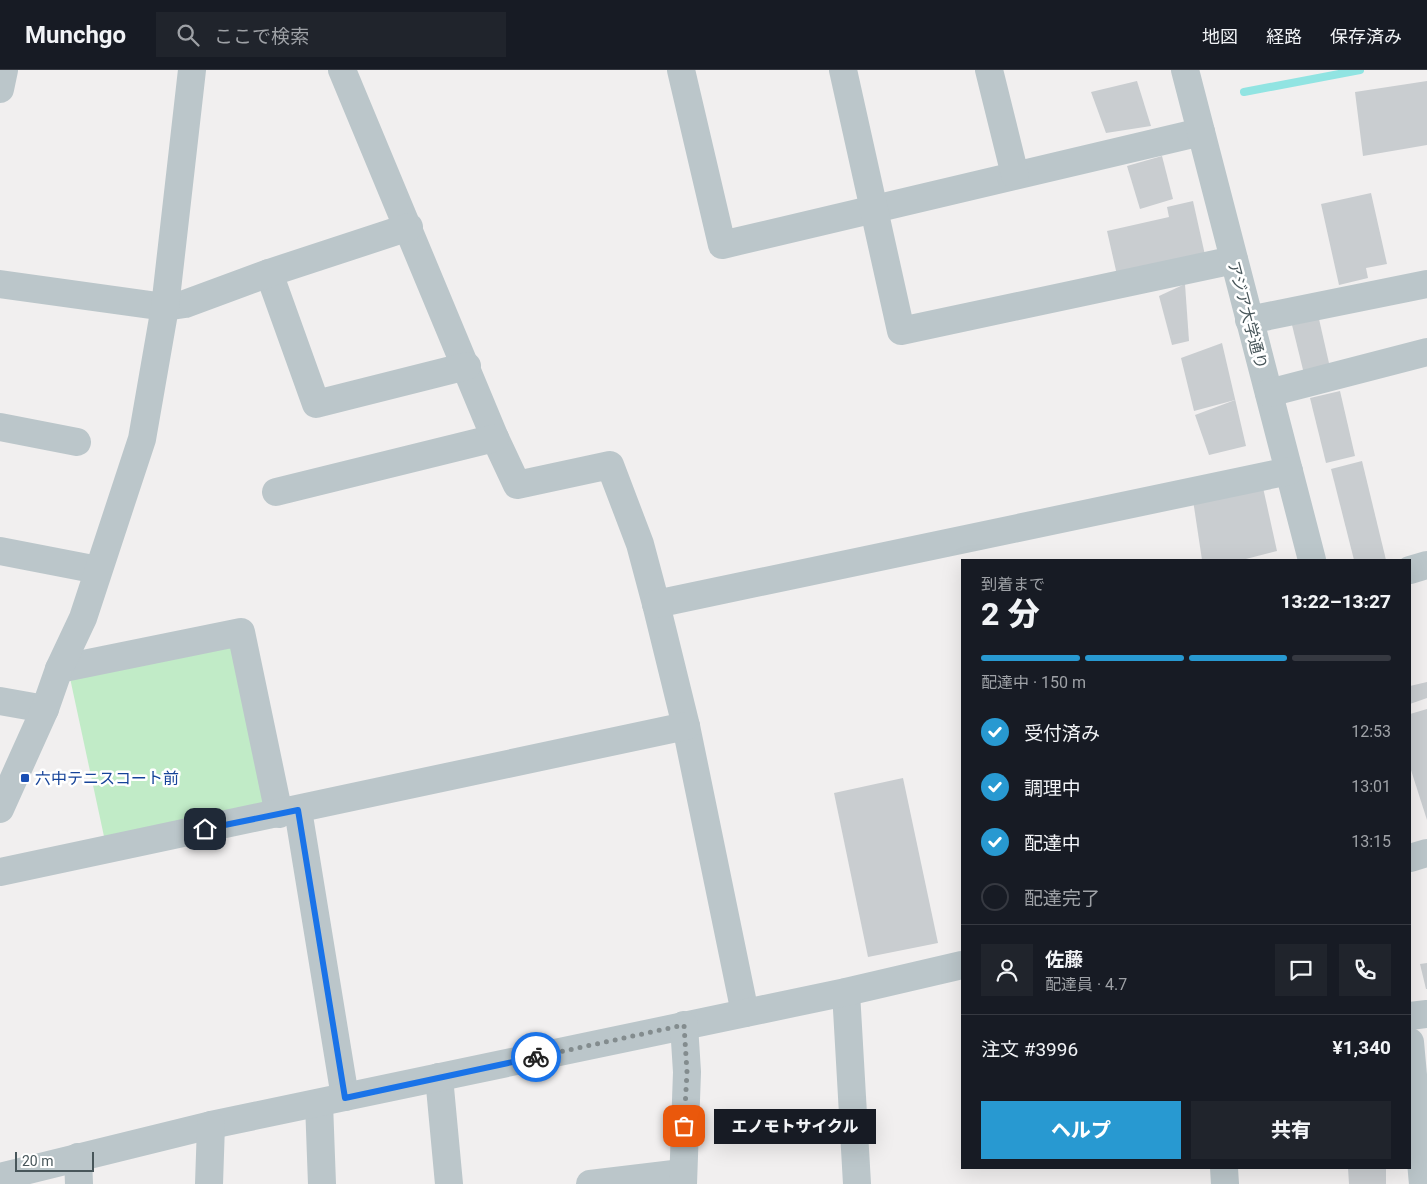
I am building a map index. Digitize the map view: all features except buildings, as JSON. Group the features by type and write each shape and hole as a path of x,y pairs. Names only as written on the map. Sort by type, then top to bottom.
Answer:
{"street":[{"path":"0,89 4,70"},
{"path":"0,809 45,709 59,669 82,618 142,440 166,307 192,70"},
{"path":"342,70 467,366 495,438 517,485 610,465 640,544 656,604 686,726 745,1013"},
{"path":"681,70 722,245 872,208 1201,132"},
{"path":"843,70 872,208 901,331 1234,260"},
{"path":"990,70 1015,175"},
{"name":"アジア大学通り","path":"1185,70 1312,559"},
{"path":"0,284 166,307 185,304 268,273 409,227"},
{"path":"268,273 316,404 467,366"},
{"path":"1249,320 1427,284"},
{"path":"1269,392 1427,352"},
{"path":"0,426 77,442"},
{"path":"276,492 495,438"},
{"path":"656,604 1290,471"},
{"path":"0,551 98,570"},
{"path":"1411,570 1427,565"},
{"path":"59,669 241,632 289,812 345,1098"},
{"path":"0,701 45,709"},
{"path":"0,872 686,726"},
{"path":"1411,858 1427,852"},
{"path":"0,1177 79,1171 210,1125 846,992 961,965"},
{"path":"846,992 858,1184"},
{"path":"1411,1016 1427,1014"},
{"path":"590,1184 683,1179 687,1072 684,1025"},
{"path":"1411,1053 1423,1184"},
{"path":"439,1077 449,1184"},
{"path":"319,1103 322,1184"},
{"path":"209,1184 210,1125"},
{"path":"1224,1169 1225,1184"}],"green space":[{"path":"226,643 235,648 266,798 260,807 105,841 70,678"}],"waterway":[{"path":"1244,92 1360,70"}],"way so far":[{"path":"536,1057 684,1025 687,1072 684,1126"}],"place":[{"name":"六中テニスコート前","path":"25,778"},
{"name":"エノモトサイクル","path":"684,1126"}],"route":[{"path":"205,829 298,810 345,1098 536,1057"}]}
